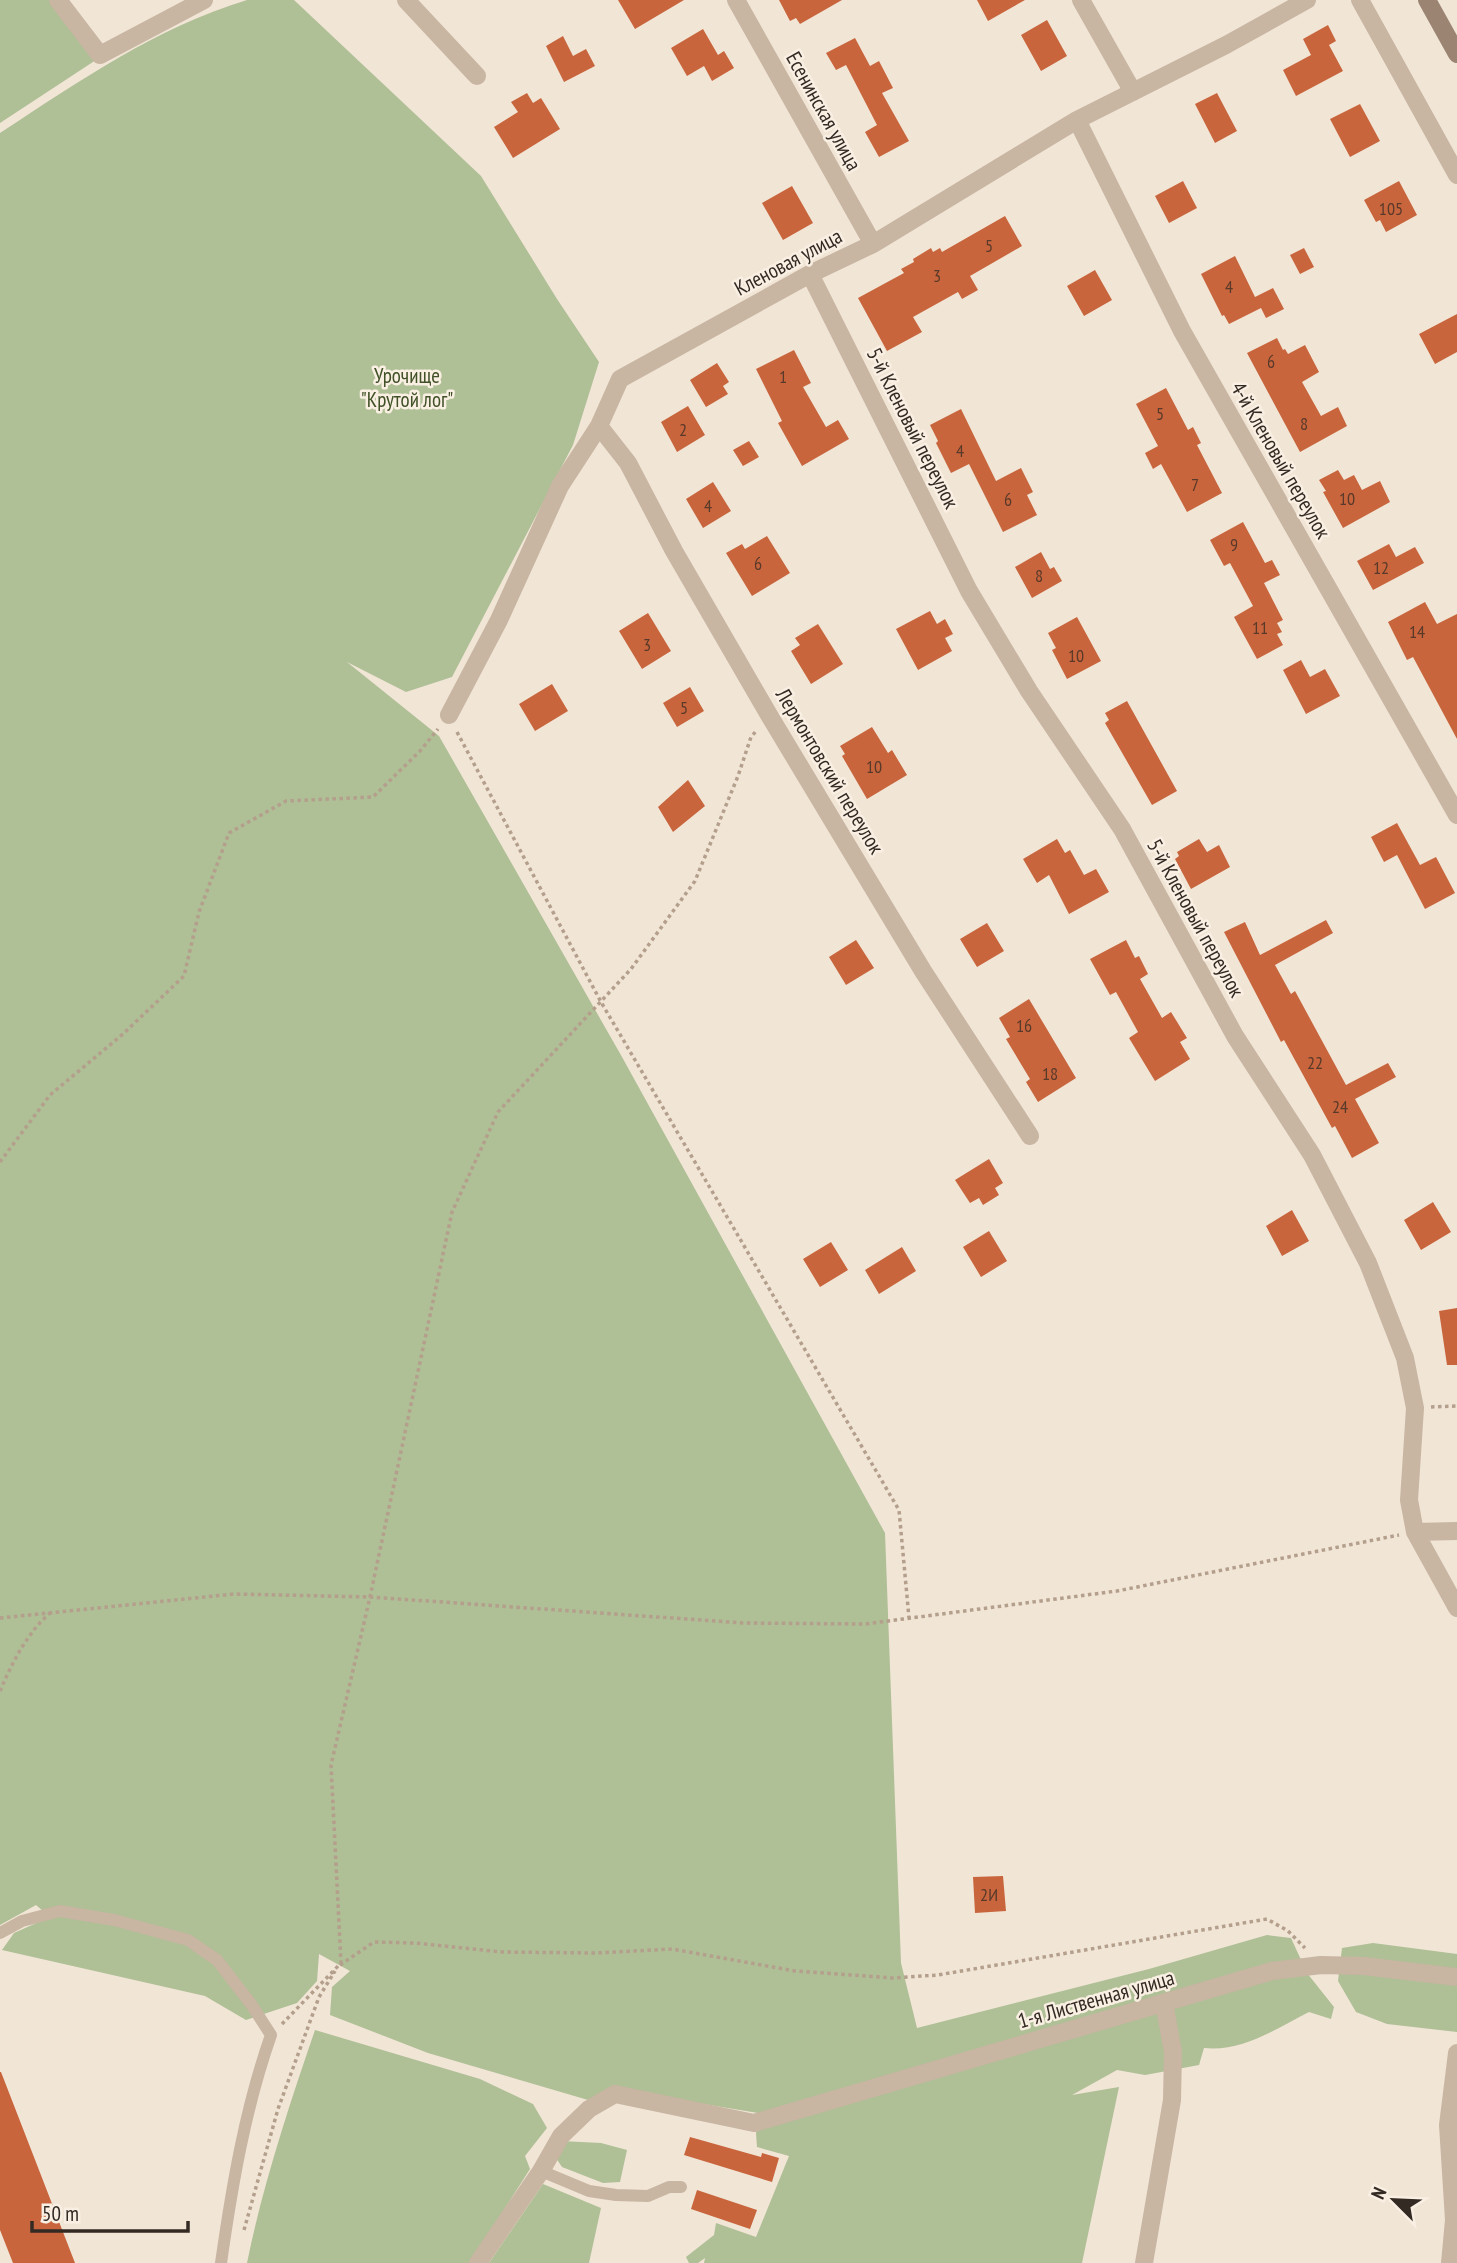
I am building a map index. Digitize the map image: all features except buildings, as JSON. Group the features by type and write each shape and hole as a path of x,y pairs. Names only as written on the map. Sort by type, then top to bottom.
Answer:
{"main road":[{"path":"1427,0 1457,54"}],"street":[{"path":"58,0 100,55 204,0"},
{"path":"406,0 477,76"},
{"name":"Есенинская улица","path":"736,0 873,244"},
{"path":"1082,0 1133,92"},
{"name":"Кленовая улица","path":"449,715 499,620 560,486 599,426 620,379 810,274 873,244 1077,120 1307,0"},
{"path":"1360,0 1457,175"},
{"name":"4-й Кленовый переулок","path":"1077,120 1182,331 1457,815"},
{"name":"5-й Кленовый переулок","path":"810,274 969,591 1029,691 1122,829 1235,1036 1312,1155 1368,1263 1405,1358 1415,1408 1409,1500 1415,1532 1457,1608"},
{"name":"Лермонтовский переулок","path":"599,426 628,463 674,551 769,715 923,971 1030,1136"},
{"path":"1415,1532 1457,1531"},
{"name":"1-я Лиственная улица","path":"541,2171 561,2136 589,2109 615,2095 754,2123 1272,1971 1321,1965 1364,1966 1457,1977"},
{"path":"1144,2263 1172,2100 1173,2052 1164,2003"},
{"path":"1450,2263 1454,2220 1448,2125 1457,2053"},
{"path":"478,2263 541,2171"}],"lane":[{"path":"0,1933 22,1921 60,1910 114,1920 188,1940 217,1960 251,2004 271,2035 259,2068 233,2181 221,2263"},
{"path":"541,2171 589,2190 616,2195 648,2196 668,2187 681,2188"}],"path":[{"path":"0,1162 50,1095 123,1034 184,976 199,912 229,833 286,801 373,797 420,751 449,715 601,1002 899,1510 909,1618"},
{"path":"243,2233 278,2109 319,1997 341,1963 331,1765 370,1597 452,1212 498,1112 631,969 695,881 751,737 769,715"},
{"path":"0,1618 234,1594 370,1597 744,1623 865,1624 1117,1591 1415,1532"},
{"path":"0,1691 38,1623 52,1611"},
{"path":"271,2035 341,1963 374,1942 415,1943 502,1952 596,1953 671,1949 795,1971 893,1978 938,1975 1267,1919 1288,1931 1321,1965"}],"green space":[{"path":"0,0 55,0 99,58 0,123"},
{"name":"Урочище \"Крутой лог\"","path":"247,0 294,0 481,176 599,362 573,445 452,677 406,692 347,662 439,736 622,1057 885,1533 901,1963 917,2028 1149,1969 1267,1935 1291,1938 1302,1962 764,2114 655,2096 588,2100 428,2053 330,2015 332,1987 350,1971 319,1954 317,1981 297,2003 246,2020 205,1996 2,1950 14,1933 50,1917 36,1905 0,1925 0,133 119,57 181,25"},
{"path":"1373,1943 1457,1954 1457,2032 1387,2024 1356,2012 1338,1981 1342,1948"},
{"path":"1307,1973 1334,2007 1331,2019 1309,2012 1245,2043 1204,2048 1199,2065 1145,2075 1117,2070 1072,2095 1119,2087 1082,2263 704,2263 705,2258 698,2263 689,2263 686,2257 714,2235 716,2223 756,2237 789,2156 757,2147 758,2126 1263,1980"},
{"path":"315,2030 480,2079 533,2104 547,2128 525,2156 530,2169 470,2263 247,2263 286,2116"},
{"path":"561,2141 601,2143 627,2150 620,2182 603,2183 562,2167 554,2155"},
{"path":"543,2184 601,2208 589,2263 489,2263"}]}
